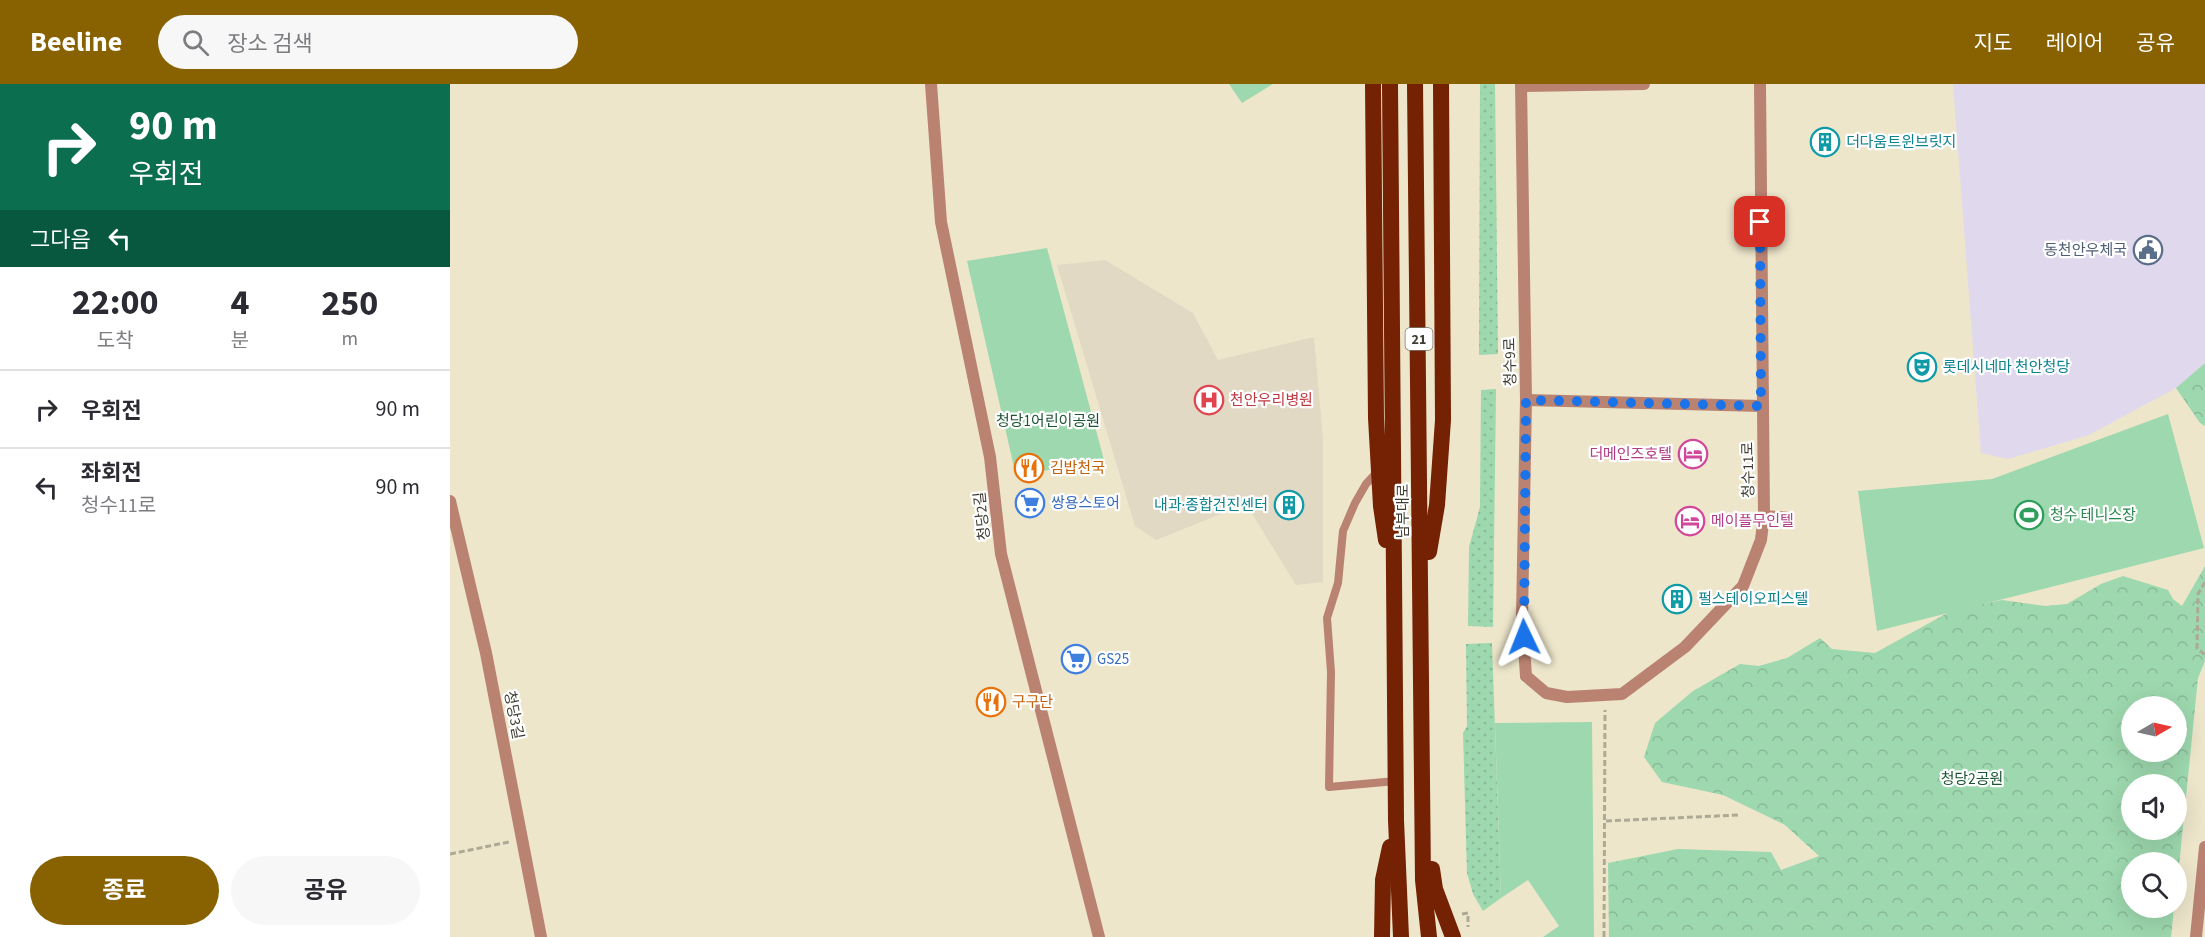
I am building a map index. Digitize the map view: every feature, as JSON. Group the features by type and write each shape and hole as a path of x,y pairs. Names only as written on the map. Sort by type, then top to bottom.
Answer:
{"highway":[{"path":"1373,84 1376,418 1381,506 1395,594"},
{"name":"남부대로","path":"1390,84 1396,820 1401,937"},
{"name":"남부대로","path":"1415,84 1423,880 1429,937"},
{"path":"1421,594 1437,505 1443,420 1441,84"},
{"path":"1423,810 1435,889 1453,937"},
{"path":"1382,937 1383,880 1396,820"}],"street":[{"name":"청당2길","path":"931,84 941,222 990,457 1001,554 1099,937"},
{"path":"1521,85 1644,84"},
{"name":"청수11로","path":"1526,676 1546,693 1568,697 1622,694 1685,647 1743,586 1761,540 1764,514 1761,406 1760,84"},
{"name":"청수9로","path":"1521,85 1526,400 1522,617 1526,676"},
{"path":"1526,400 1761,406"},
{"name":"청당3길","path":"450,501 486,653 541,937"},
{"path":"2200,927 2205,847"}],"lane":[{"path":"1379,471 1366,484 1343,531 1338,584 1327,618 1331,672 1329,788 1396,781"},
{"path":"1764,514 1789,516"}],"path":[{"path":"2205,582 2198,594 2197,648 2205,655"},
{"path":"1604,937 1605,696"},
{"path":"1606,821 1739,815"},
{"path":"450,854 522,839"}],"shaded area":[{"path":"1953,84 2205,84 2205,363 2176,388 2089,435 2008,459 1981,453"},
{"name":"천안우리병원","path":"1105,260 1193,313 1218,360 1314,337 1323,439 1323,582 1296,585 1246,504 1156,540 1135,526 1057,265"}],"green space":[{"path":"1229,84 1273,84 1242,103"},
{"path":"1480,84 1495,84 1498,354 1479,355"},
{"name":"청당1어린이공원","path":"1047,248 1104,460 1016,476 967,261"},
{"path":"2205,363 2205,426 2200,423 2176,388"},
{"path":"1496,389 1493,627 1468,626 1469,547 1480,507 1481,390"},
{"name":"청수 테니스장","path":"2168,414 2204,548 1877,631 1858,491 1992,479"},
{"name":"청당2공원","path":"2205,566 2205,661 2198,678 2187,787 2187,774 2121,774 2121,840 2182,840 2180,852 2121,852 2121,918 2173,918 2171,937 1609,937 1608,863 1678,849 1771,852 1781,870 1819,856 1785,825 1723,795 1662,782 1644,757 1655,723 1693,691 1740,664 1759,666 1787,658 1820,638 1832,649 1875,653 1951,611 2002,600 2045,606 2067,604 2101,584 2123,576 2168,590 2173,599 2182,606"},
{"path":"1492,643 1501,898 1483,911 1473,894 1467,873 1463,733 1467,726 1466,644"},
{"path":"1592,722 1594,937 1543,937 1559,926 1528,880 1501,898 1495,723"}],"place":[{"name":"더다움트윈브릿지","path":"1825,142"},
{"name":"동천안우체국","path":"2148,250"},
{"name":"롯데시네마 천안청당","path":"1922,367"},
{"name":"천안우리병원","path":"1209,400"},
{"name":"더메인즈호텔","path":"1693,454"},
{"name":"김밥천국","path":"1029,468"},
{"name":"쌍용스토어","path":"1030,503"},
{"name":"내과·종합건진센터","path":"1289,505"},
{"name":"청수 테니스장","path":"2029,515"},
{"name":"메이플무인텔","path":"1690,521"},
{"name":"펄스테이오피스텔","path":"1677,599"},
{"name":"GS25","path":"1076,659"},
{"name":"구구단","path":"991,702"}],"route":[{"path":"1524,637 1522,617 1526,400 1761,406 1760,222"}]}
